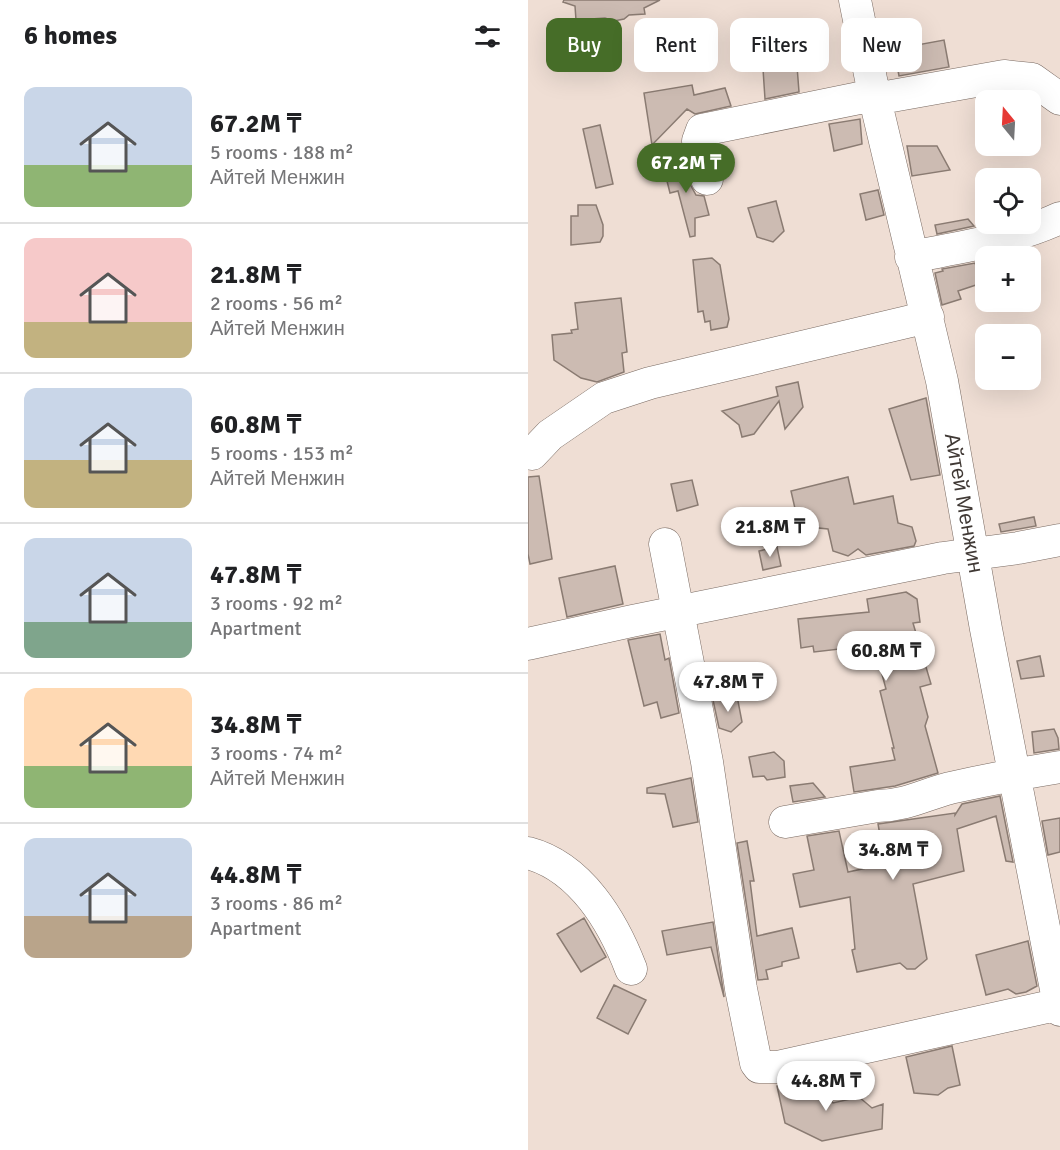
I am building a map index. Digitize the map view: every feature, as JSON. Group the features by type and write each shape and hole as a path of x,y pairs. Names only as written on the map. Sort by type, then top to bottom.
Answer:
{"street":[{"name":"Айтей Менжин","path":"855,0 874,97 942,381 986,629 1060,1006"},
{"path":"707,179 698,141 702,130 874,97 1004,76 1032,79 1060,99"},
{"path":"911,257 1005,238 1060,218"},
{"path":"532,454 550,435 604,398 650,382 928,317"},
{"path":"528,644 973,553 1060,540"},
{"path":"665,544 706,762 747,1022 753,1055 759,1068 777,1067 1060,1006"},
{"path":"785,822 914,801 932,793 1060,767"},
{"path":"528,853 544,857 562,868 590,895 621,943 632,969"}],"building":[{"path":"564,0 660,0 644,8 645,14 629,15 622,19 576,18 575,6 563,2"},
{"path":"944,40 949,67 922,72 922,44"},
{"path":"763,72 797,72 799,92 765,99"},
{"path":"898,72 921,72 899,76"},
{"path":"692,85 694,95 725,88 731,106 695,114 687,109 652,145 644,93"},
{"path":"860,119 862,144 834,151 829,124"},
{"path":"600,125 613,184 596,188 583,129"},
{"path":"907,146 937,146 950,170 912,176"},
{"path":"684,160 690,184 696,195 704,196 709,215 695,218 695,236 690,237 678,191 670,193 663,165"},
{"path":"878,190 884,215 866,220 860,194"},
{"path":"776,201 784,231 773,242 757,237 748,208"},
{"path":"578,205 596,205 603,225 603,236 600,242 571,245 571,216 578,216"},
{"path":"968,219 974,226 937,234 935,225"},
{"path":"712,258 720,265 729,319 727,327 711,330 710,321 705,322 703,311 698,312 693,260"},
{"path":"975,263 975,285 958,291 961,299 942,305 935,273 943,271 942,269"},
{"path":"621,298 627,352 622,353 624,372 597,382 581,378 554,360 552,335 572,333 571,330 578,329 575,303"},
{"path":"798,382 803,407 785,429 779,401 754,434 742,437 739,425 722,411 778,396 776,387"},
{"path":"926,398 940,475 911,480 889,409"},
{"path":"539,476 552,559 530,564 528,477"},
{"path":"848,477 854,504 893,496 898,523 912,527 916,541 914,546 866,555 858,549 848,556 833,551 828,529 799,526 791,491"},
{"path":"692,480 698,505 677,511 671,484"},
{"path":"1034,517 1036,526 1001,532 999,524"},
{"path":"777,547 781,566 763,570 759,551"},
{"path":"615,566 623,604 567,617 559,578"},
{"path":"906,592 917,599 920,622 913,623 931,684 920,687 928,717 925,726 938,773 895,786 854,792 850,767 895,760 880,691 886,689 874,645 814,652 813,646 801,648 798,619 869,612 867,599"},
{"path":"660,634 665,660 669,658 679,713 661,718 657,702 644,706 628,640"},
{"path":"1040,656 1044,676 1021,679 1017,661"},
{"path":"737,696 742,722 731,732 719,728 713,700"},
{"path":"1054,729 1059,749 1034,753 1032,732"},
{"path":"774,752 784,761 785,777 767,780 764,776 753,777 749,757"},
{"path":"691,778 698,822 673,827 665,794 647,793 647,788"},
{"path":"813,783 825,797 793,802 790,786"},
{"path":"1000,796 1013,862 1006,861 996,816 957,829 964,871 913,884 927,959 915,969 907,969 900,963 857,972 852,950 855,949 850,897 800,907 793,874 814,870 807,836 839,831 848,872 885,864 878,824 955,813 955,815 962,804"},
{"path":"1060,818 1060,852 1048,855 1042,821"},
{"path":"747,841 754,881 750,881 757,936 792,928 799,958 782,962 782,966 766,970 768,979 758,980 737,843"},
{"path":"584,918 606,957 581,972 557,934"},
{"path":"713,922 724,997 711,947 667,955 662,931"},
{"path":"1028,941 1037,986 1016,994 1008,989 986,995 976,955"},
{"path":"614,985 646,1000 628,1034 597,1018"},
{"path":"952,1046 960,1085 948,1088 938,1095 914,1093 906,1057"},
{"path":"815,1078 833,1103 859,1097 872,1108 883,1104 882,1129 822,1141 785,1123 777,1086"}]}
